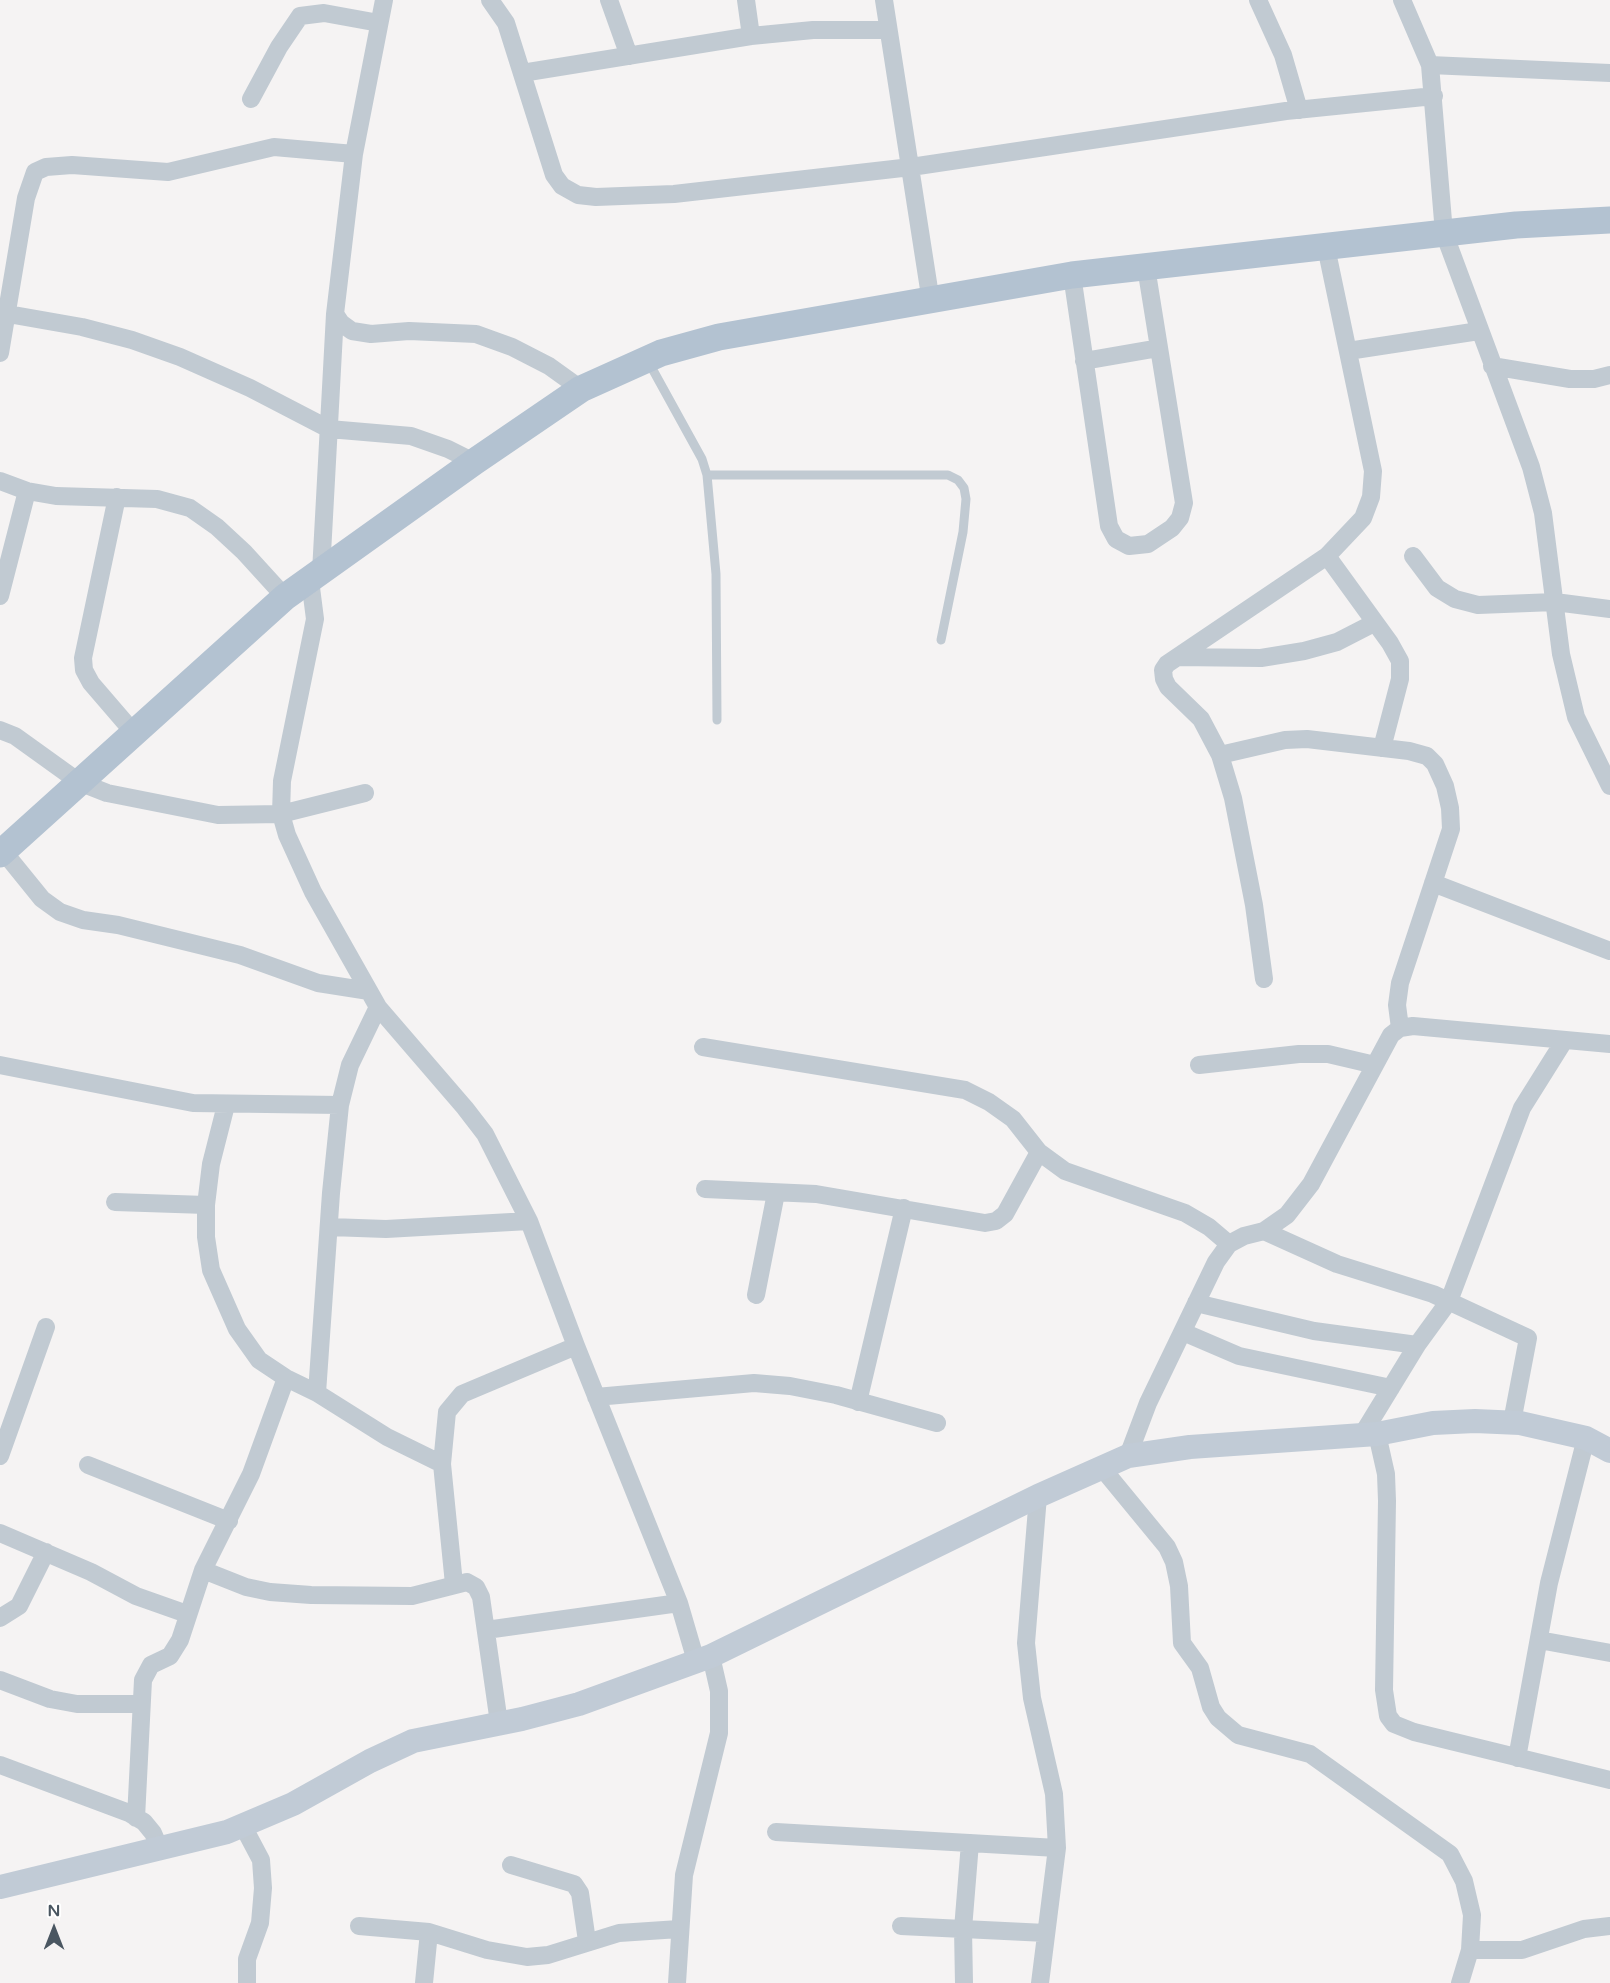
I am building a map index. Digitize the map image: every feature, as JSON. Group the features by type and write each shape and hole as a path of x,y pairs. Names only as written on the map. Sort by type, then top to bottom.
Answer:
{"main road":[{"path":"2,852 285,597 581,389 647,359 719,337 931,302 1072,275 1516,225 1610,220"}],"street":[{"path":"384,0 354,154 335,314 329,429 316,576 315,620 308,661 289,739 282,781 281,814 313,892 374,999 485,1134 529,1221 596,1397 679,1603 719,1691 719,1733 690,1845 682,1892 677,1983"},
{"path":"490,0 506,23 554,175 562,186 578,195 674,194 911,167 1299,110 1434,96"},
{"path":"609,0 628,56"},
{"path":"746,0 751,36"},
{"path":"884,0 931,302"},
{"path":"1258,0 1283,55 1299,110"},
{"path":"1401,0 1430,65 1444,233 1531,467 1541,504 1561,654 1576,717 1610,786"},
{"path":"251,99 279,47 300,16 324,13 379,23"},
{"path":"522,73 751,36 813,30 888,30"},
{"path":"1430,65 1608,67"},
{"path":"0,353 29,183 36,172 46,167 72,165 168,172 274,147 294,146 354,154"},
{"path":"1263,979 1254,905 1233,798 1220,755 1201,719 1164,679 1163,670 1167,664 1327,556 1363,518 1371,497 1373,471 1326,247"},
{"path":"1072,275 1109,526 1116,539 1130,546 1148,544 1172,528 1180,518 1184,503 1146,267"},
{"path":"8,314 82,327 151,347 250,388 329,429 411,436 448,449 474,462"},
{"path":"335,314 341,323 352,331 371,334 409,331 476,334 512,347 549,366 581,389"},
{"path":"1348,351 1479,331"},
{"path":"1084,361 1159,348"},
{"path":"1492,366 1570,379 1594,379 1610,375"},
{"path":"0,481 27,491 56,496 117,496 157,499 190,508 217,527 244,552 285,597"},
{"path":"0,596 27,491"},
{"path":"117,496 83,658 84,670 92,683 134,733"},
{"path":"1327,556 1390,643 1400,661 1400,679 1382,748"},
{"path":"1413,556 1437,588 1455,599 1478,604 1555,602 1610,609"},
{"path":"1178,657 1261,658 1304,651 1337,642 1374,623"},
{"path":"0,730 15,736 79,782 107,793 218,815 281,814 365,793"},
{"path":"1220,755 1285,740 1307,739 1427,756 1436,764 1445,786 1450,808 1451,829 1400,983 1397,1005 1400,1028"},
{"path":"2,852 42,900 60,912 83,920 118,925 240,955 318,983 374,999"},
{"path":"1433,883 1610,951"},
{"path":"316,1393 340,1105 350,1065 374,999"},
{"path":"1128,1456 1148,1403 1196,1303 1229,1244 1244,1236 1264,1231 1287,1215 1311,1184 1391,1035 1400,1028 1413,1026 1610,1044"},
{"path":"1564,1041 1522,1108 1449,1301 1417,1345 1391,1388 1369,1435 1386,1474 1384,1690 1388,1716 1403,1728 1610,1780"},
{"path":"703,1047 965,1090 989,1102 1013,1119 1039,1152 1065,1172 1185,1213 1209,1227 1229,1244"},
{"path":"1200,1065 1299,1054 1328,1054 1375,1065"},
{"path":"0,1065 143,1095 226,1105 340,1105"},
{"path":"226,1105 212,1164 206,1205 206,1237 211,1270 237,1329 259,1360 286,1378 316,1393 387,1437 442,1464"},
{"path":"705,1189 816,1194 973,1222 996,1221 1005,1214 1039,1152"},
{"path":"756,1295 776,1192"},
{"path":"115,1202 206,1205"},
{"path":"858,1402 904,1208"},
{"path":"330,1227 386,1228 529,1221"},
{"path":"1264,1231 1337,1264 1449,1301 1528,1338 1512,1422"},
{"path":"1196,1303 1314,1331 1417,1345"},
{"path":"0,1456 46,1327"},
{"path":"1183,1332 1239,1356 1391,1388"},
{"path":"454,1584 442,1464 447,1412 462,1394 576,1346"},
{"path":"136,1818 141,1704 146,1671 175,1651 203,1570 251,1473 286,1378"},
{"path":"596,1397 754,1383 790,1386 937,1423"},
{"path":"0,1887 160,1850 243,1826 293,1804 370,1761 413,1742 579,1704 704,1659 1038,1496 1128,1456 1190,1446 1369,1435 1433,1423 1512,1422 1586,1438 1610,1451"},
{"path":"1517,1758 1549,1583 1586,1438"},
{"path":"88,1465 229,1521"},
{"path":"1102,1468 1167,1547 1174,1562 1179,1586 1182,1643 1200,1668 1211,1707 1218,1718 1238,1735 1310,1754 1450,1854 1464,1881 1469,1897 1472,1931 1470,1950 1460,1983"},
{"path":"1038,1496 1026,1643 1032,1698 1054,1794 1057,1848 1040,1983"},
{"path":"0,1533 46,1552 136,1596 187,1614"},
{"path":"0,1618 19,1606 46,1552"},
{"path":"203,1570 246,1587 270,1592 311,1595 412,1596 467,1582 476,1587 481,1597 498,1724"},
{"path":"486,1630 679,1603"},
{"path":"1539,1640 1610,1653"},
{"path":"0,1680 50,1699 68,1702 141,1704"},
{"path":"0,1765 136,1818 153,1833 160,1850"},
{"path":"243,1826 261,1860 263,1888 260,1923 247,1959 247,1983"},
{"path":"776,1832 1057,1848"},
{"path":"964,1983 963,1929 970,1843"},
{"path":"511,1865 574,1884 580,1893 588,1941"},
{"path":"359,1926 429,1932 508,1955 527,1957 548,1955 588,1941 643,1930 679,1929"},
{"path":"901,1926 1046,1933"},
{"path":"1470,1950 1522,1950 1575,1931 1610,1926"},
{"path":"424,1983 429,1932"}],"lane":[{"path":"647,359 702,459 707,475 716,574 717,720"},
{"path":"707,475 948,475 957,480 964,488 966,499 963,532 941,640"}]}
